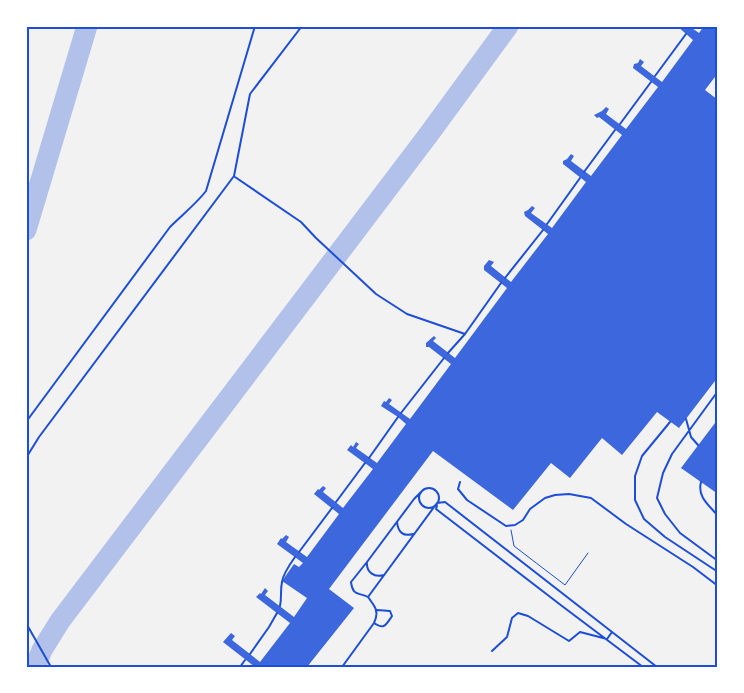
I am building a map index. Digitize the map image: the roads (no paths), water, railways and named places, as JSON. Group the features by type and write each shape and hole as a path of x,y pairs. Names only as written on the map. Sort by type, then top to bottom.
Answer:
{"lane":[{"path":"26,422 170,227 206,191 255,26"},
{"path":"26,458 39,437 234,176 250,94 302,26"},
{"path":"655,76 686,34"},
{"path":"620,124 651,82"},
{"path":"584,172 615,130"},
{"path":"234,176 302,222 316,238 376,294 407,314 465,334"},
{"path":"547,224 580,178"},
{"path":"505,278 543,230"},
{"path":"448,353 465,334 501,284"},
{"path":"401,413 444,358"},
{"path":"718,392 672,454 663,473 657,498 665,514 680,533 718,561"},
{"path":"369,458 398,418"},
{"path":"686,418 691,436 698,445"},
{"path":"670,422 642,456 635,476 635,500 644,519 665,537 718,572"},
{"path":"336,502 365,463"},
{"path":"460,482 458,489 467,500 506,526 515,525 523,520 530,509 545,498 569,494 591,498 718,586"},
{"path":"701,482 699,489 702,498 718,516"},
{"path":"343,666 374,623 377,610 368,598 357,593 351,582 397,521 426,488 433,489 438,494 439,500 436,509 643,667"},
{"path":"421,492 419,498 421,504 426,508 445,502 657,667"},
{"path":"368,598 437,503"},
{"path":"299,552 332,508"},
{"path":"397,521 399,531 404,536 416,534"},
{"path":"280,606 282,581 295,558"},
{"path":"366,562 366,566 371,574 375,576 384,575"},
{"path":"374,623 380,626 386,625 392,616 390,610 377,610"},
{"path":"492,651 507,637 512,618 518,612 569,641 580,632 607,639"},
{"path":"250,654 277,613"},
{"path":"26,623 52,667"},
{"path":"607,639 612,632"},
{"path":"240,667 245,660"}]}
